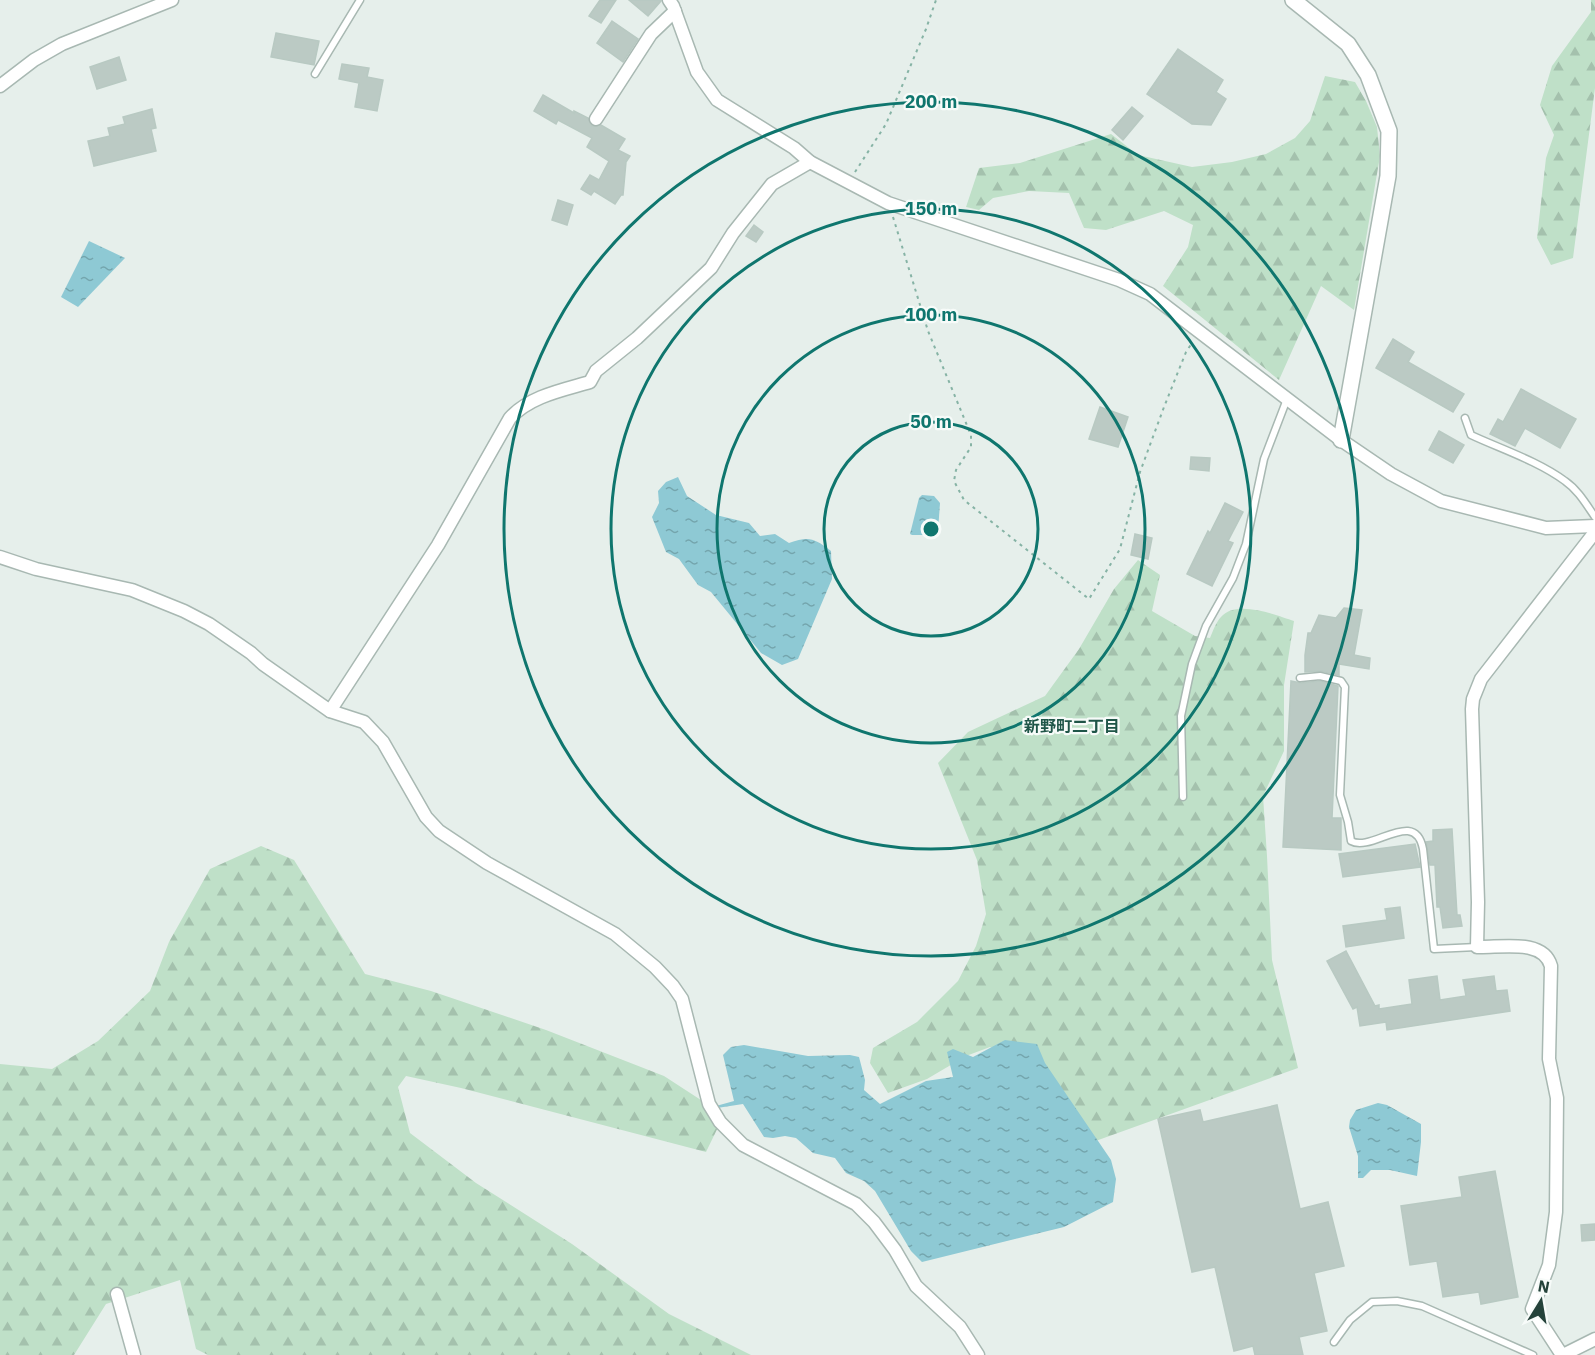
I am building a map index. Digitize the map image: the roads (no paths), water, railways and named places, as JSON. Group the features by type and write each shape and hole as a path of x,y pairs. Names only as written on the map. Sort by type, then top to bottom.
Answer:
{"street":[{"path":"0,86 34,60 62,44 172,0"},
{"path":"1293,0 1348,44 1368,75 1389,131 1388,176 1341,440"},
{"path":"672,6 698,72 717,100 794,148 810,162 888,203 1119,280 1150,294 1341,440 1391,474 1441,501 1546,528 1594,524"},
{"path":"596,119 672,6"},
{"path":"330,711 438,545 515,412 537,398 590,382 596,371 637,338 711,268 733,233 772,184 810,162"},
{"path":"1594,524 1481,679 1473,699 1471,735 1478,902 1477,947 1537,948 1549,958 1551,966 1549,1059 1557,1098 1556,1212 1548,1265 1533,1310 1563,1355 1595,1339"},
{"path":"0,557 36,569 132,590 184,611 209,624 330,711 364,722 383,742 426,817 439,831 488,864 615,934 655,967 682,999 709,1104 720,1122 743,1144 856,1204 874,1222 916,1286 960,1327 978,1355"},
{"path":"117,1294 134,1355"}],"lane":[{"path":"315,74 360,0"},
{"path":"1183,797 1181,716 1192,664 1206,626 1233,578 1246,544 1264,459 1288,399"},
{"path":"1465,418 1472,435 1565,480 1581,496 1594,524"},
{"path":"1300,678 1320,676 1341,681 1345,687 1340,786 1349,837 1357,844 1366,844 1396,831 1417,835 1422,840 1434,949 1477,947"},
{"path":"1334,1341 1350,1320 1372,1302 1397,1301 1422,1305 1533,1355"}],"water":[{"path":"89,241 125,258 78,307 61,297"},
{"path":"678,477 687,496 716,515 749,523 760,536 775,534 789,543 807,539 820,543 831,551 832,579 798,659 782,665 761,653 711,592 698,585 679,559 666,552 652,517 659,503 658,491 666,482"},
{"path":"922,495 934,496 940,503 938,531 931,535 912,535 910,534 919,498"},
{"path":"1005,1040 1037,1044 1045,1063 1111,1160 1116,1179 1113,1202 1064,1227 922,1262 911,1251 875,1191 864,1181 846,1173 835,1158 813,1153 796,1138 764,1137 743,1104 717,1108 716,1106 734,1101 723,1055 731,1047 744,1045 808,1056 850,1055 859,1057 865,1080 864,1090 880,1104 926,1081 953,1077 947,1052 953,1049 973,1057"},
{"path":"1378,1103 1387,1105 1421,1124 1417,1176 1390,1170 1371,1170 1363,1178 1358,1178 1358,1156 1349,1127 1350,1120 1356,1110"}],"district":[{"name":"新野町二丁目","path":"1072,726"}]}
